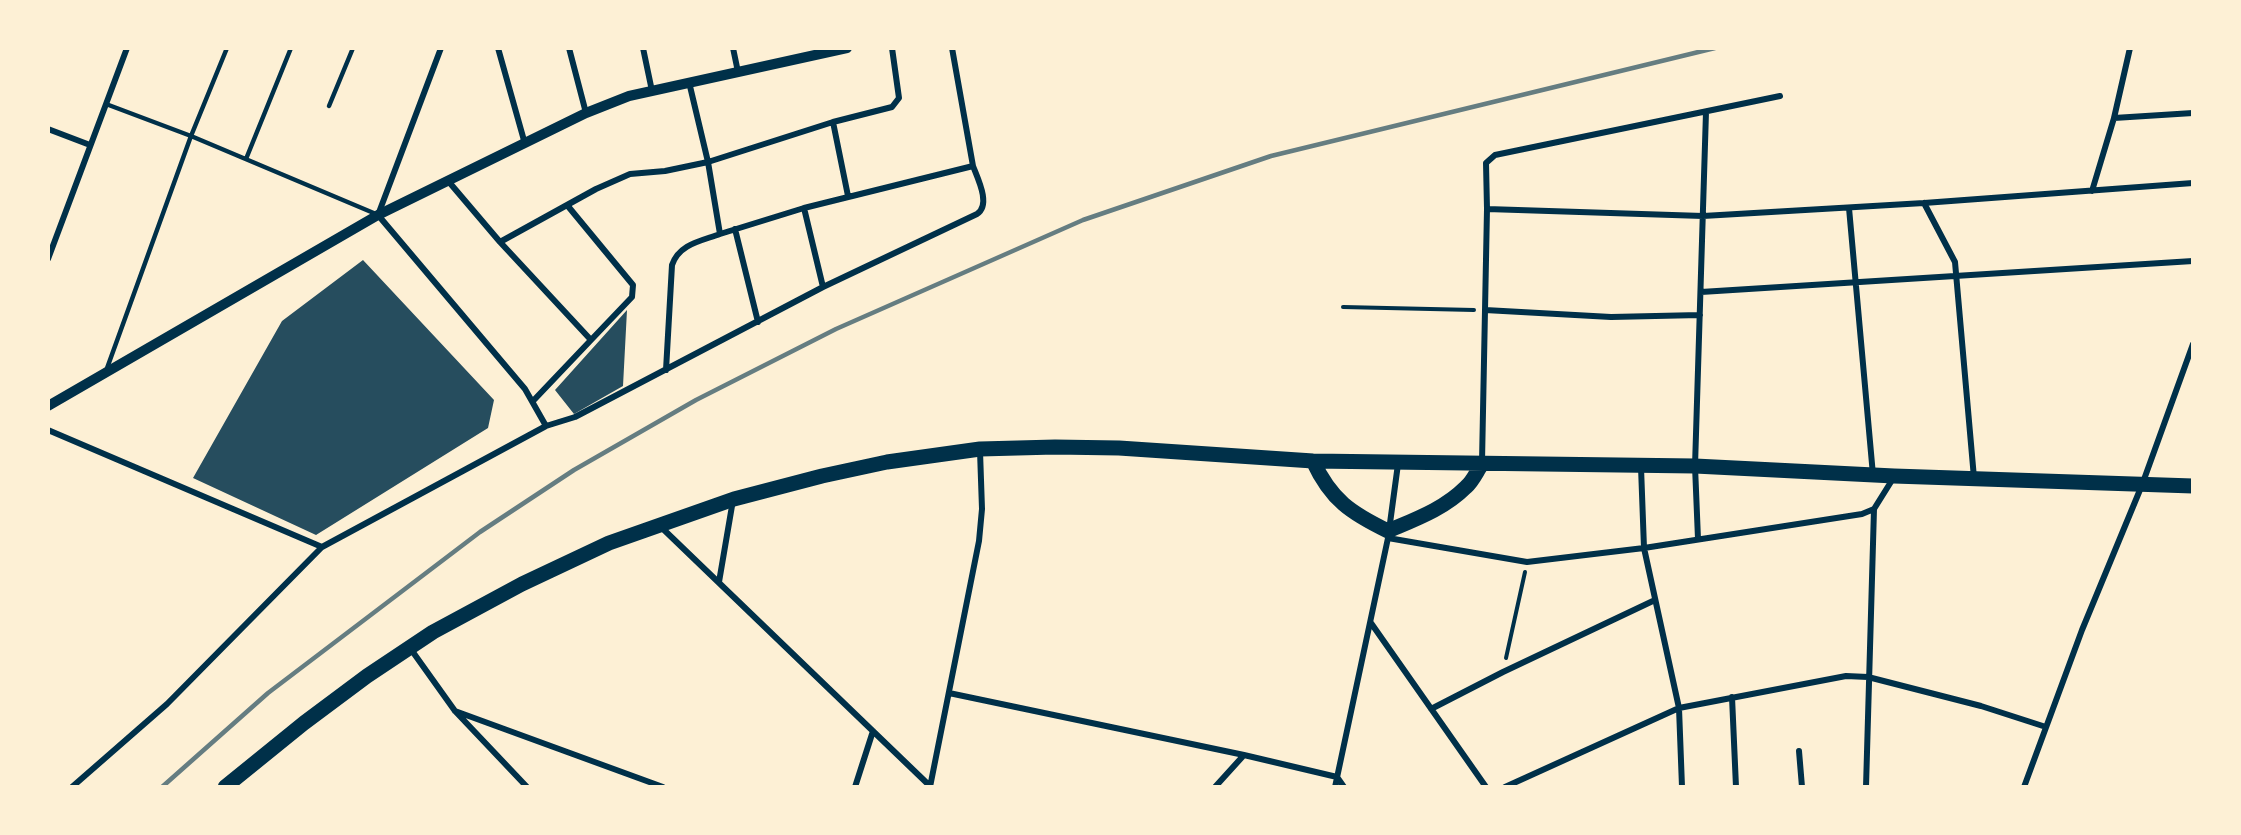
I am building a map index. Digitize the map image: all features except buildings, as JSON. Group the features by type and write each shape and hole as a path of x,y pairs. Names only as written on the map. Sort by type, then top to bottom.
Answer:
{"main road":[{"path":"225,787 303,723 433,632 522,584 609,543 734,499 887,462 980,449 1119,448 1313,461 1398,464 1695,466 2142,485 2191,483"},
{"path":"1313,461 1323,483 1332,494 1388,535 1435,511 1468,486 1482,464"}],"street":[{"path":"48,259 127,48"},
{"path":"378,215 441,48"},
{"path":"498,48 525,144"},
{"path":"569,48 586,113"},
{"path":"643,48 652,91"},
{"path":"733,48 738,72"},
{"path":"48,406 378,215 586,113 629,96 738,72 811,52 847,48"},
{"path":"500,242 613,180 630,174 665,171 708,162 833,122 886,109 896,104 899,98 892,48"},
{"path":"72,787 167,704 322,547 546,426 575,417 823,287 982,211 984,205 973,166 952,48"},
{"path":"2092,191 2114,118 2130,48"},
{"path":"689,82 708,162 720,234"},
{"path":"1482,464 1486,163 1495,154 1780,96"},
{"path":"1698,539 1695,466 1706,112"},
{"path":"2114,118 2193,113"},
{"path":"833,122 848,196"},
{"path":"48,129 90,145"},
{"path":"666,370 672,266 681,250 720,234 804,208 973,166"},
{"path":"448,182 591,340"},
{"path":"1487,209 1703,216 1924,203 2193,183"},
{"path":"1924,203 1955,262 1974,478"},
{"path":"534,401 632,297 633,285 567,205"},
{"path":"804,208 823,287"},
{"path":"1849,208 1873,475"},
{"path":"378,215 534,401 546,426"},
{"path":"735,229 758,322"},
{"path":"1701,292 2193,261"},
{"path":"1485,310 1611,316 1700,315"},
{"path":"2024,787 2082,630 2142,485 2193,345"},
{"path":"48,430 322,547"},
{"path":"930,787 981,525 980,449"},
{"path":"1335,787 1371,623 1388,535 1398,464"},
{"path":"1641,466 1644,548 1678,708 1682,787"},
{"path":"1866,787 1874,509 1894,476"},
{"path":"718,582 734,499"},
{"path":"1388,535 1527,562 1644,548 1847,518 1874,509"},
{"path":"658,525 930,787"},
{"path":"1431,709 1655,600"},
{"path":"1371,623 1486,787"},
{"path":"410,648 455,711 527,787"},
{"path":"1505,787 1678,708 1846,676 1868,677 1981,706 2046,727"},
{"path":"949,693 1244,755 1337,777 1344,787"},
{"path":"1732,697 1736,787"},
{"path":"455,711 663,787"},
{"path":"855,787 873,731"},
{"path":"1799,751 1802,787"},
{"path":"1215,787 1244,755"}],"lane":[{"path":"105,374 191,136 227,48"},
{"path":"246,159 291,48"},
{"path":"329,106 353,48"},
{"path":"106,104 191,136 378,215"}],"path":[{"path":"1343,307 1485,310"},
{"path":"1503,672 1527,562"}],"railway":[{"path":"162,787 268,693 480,532 574,470 696,400 836,329 1083,220 1271,156 1715,48"}]}
